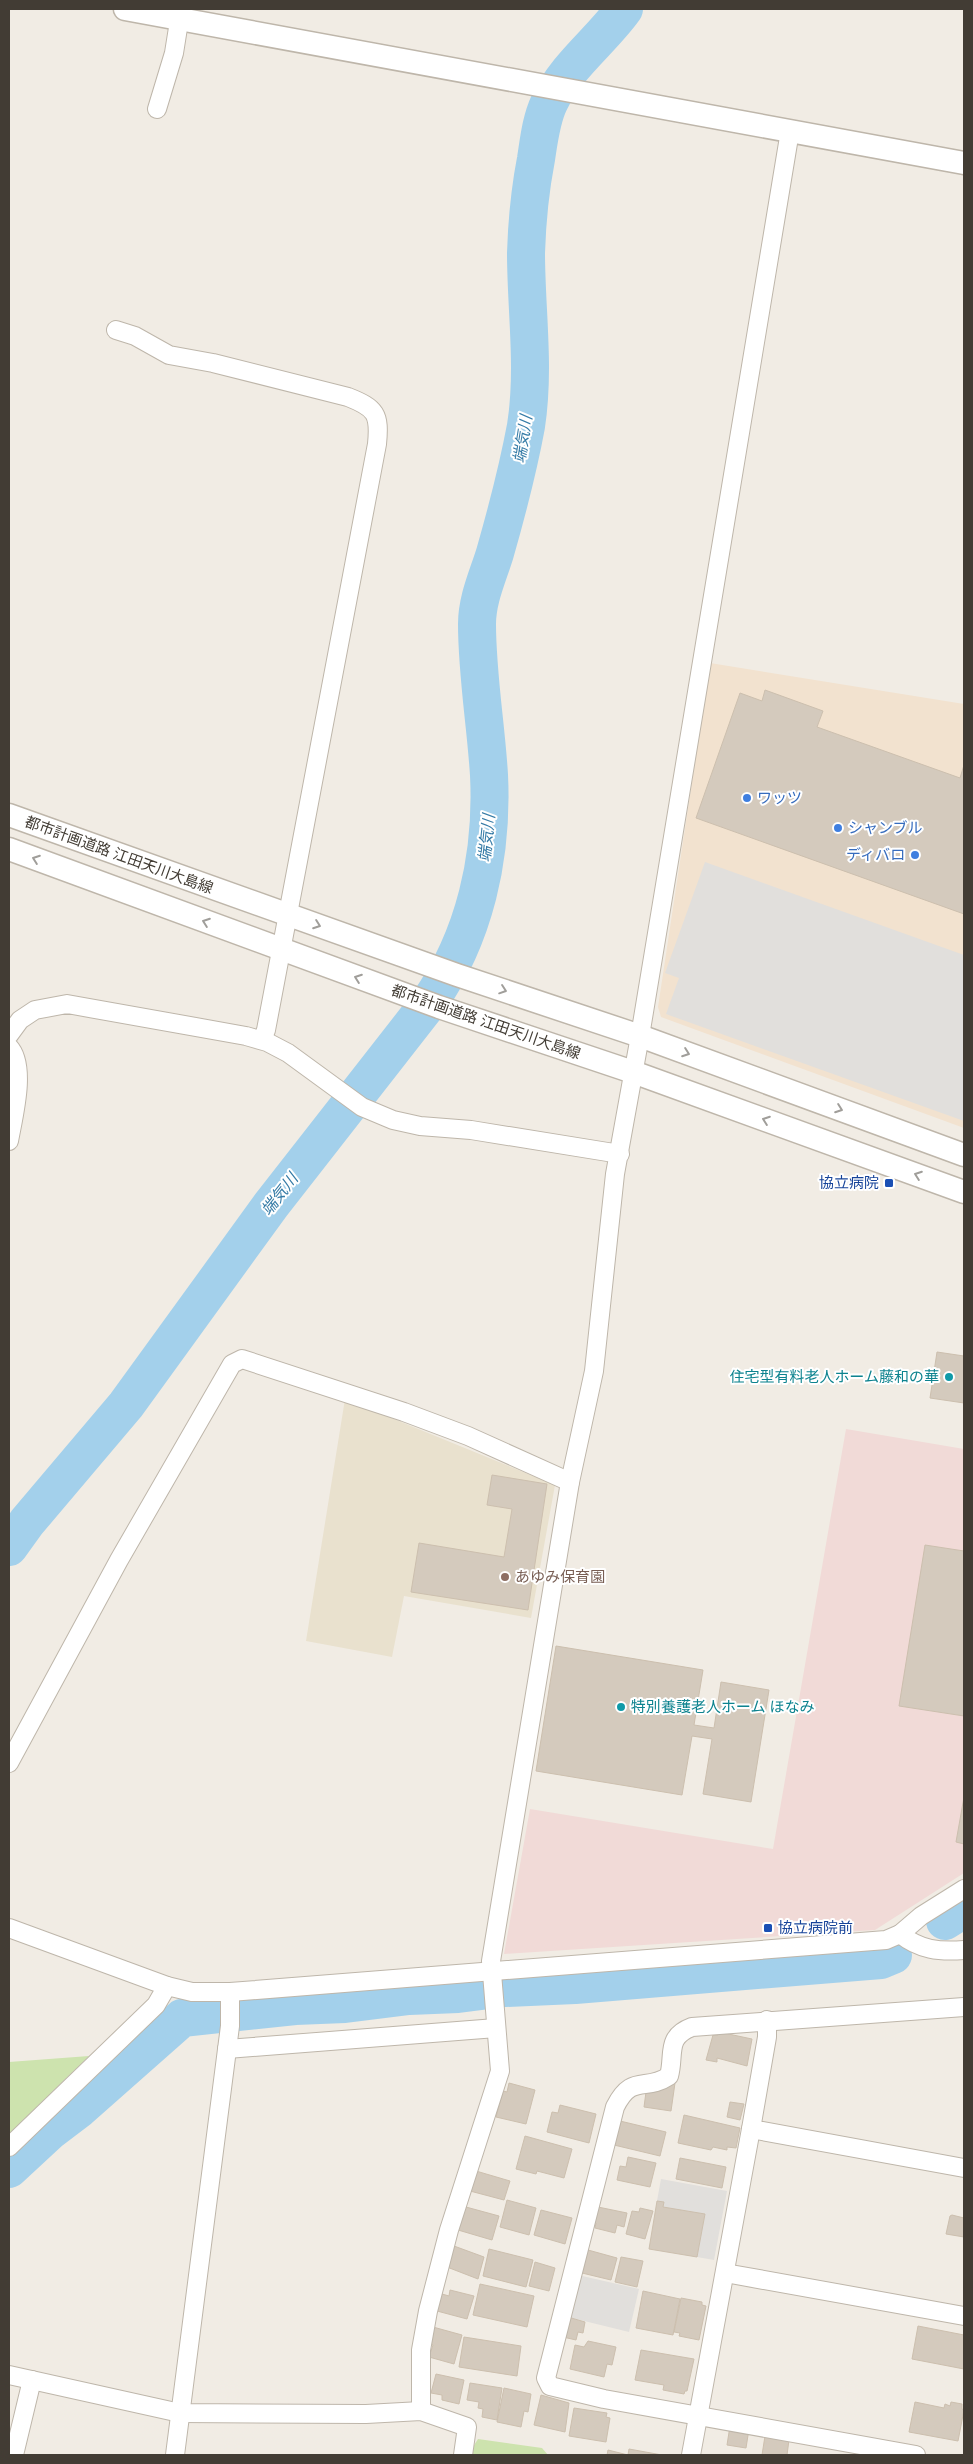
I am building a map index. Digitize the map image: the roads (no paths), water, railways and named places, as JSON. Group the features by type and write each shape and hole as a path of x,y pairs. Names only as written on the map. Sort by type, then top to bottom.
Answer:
{"street":[{"path":"125,9 180,13 588,94 964,163"},
{"path":"157,109 174,53 180,13"},
{"path":"421,2411 420,2387 423,2333 449,2230 500,2070 491,1961 570,1482 594,1371 608,1231 620,1154 790,131"},
{"path":"116,330 135,336 169,355 213,363 348,397 364,404 377,415 379,428 377,444 266,1030 262,1040"},
{"name":"都市計画道路 江田天川大島線","path":"9,816 457,975 640,1036 964,1156"},
{"name":"都市計画道路 江田天川大島線","path":"9,849 439,1007 633,1072 964,1192"},
{"path":"9,1035 20,1020 31,1012 44,1006 67,1004 262,1040 288,1053 362,1107 393,1120 420,1126 471,1130 620,1154"},
{"path":"9,1047 14,1056 18,1088 9,1141"},
{"path":"9,1762 119,1560 227,1372 237,1360 242,1359 404,1412 468,1436 570,1482"},
{"path":"9,1928 167,1986 230,2000 874,1942 886,1940 900,1934 921,1916 964,1889"},
{"path":"900,1934 914,1945 928,1949 940,1952 964,1950"},
{"path":"9,2148 156,2005 167,1986"},
{"path":"176,2455 230,2026 230,2000"},
{"path":"916,2455 604,2399 550,2386 546,2378 615,2107 626,2089 636,2084 658,2082 669,2076 672,2047 683,2030 692,2027 767,2020 964,2007"},
{"path":"692,2455 767,2037 767,2020"},
{"path":"227,2049 496,2028"},
{"path":"751,2129 964,2168"},
{"path":"725,2273 964,2316"},
{"path":"9,2375 180,2413 366,2414 421,2411 467,2427 463,2455"},
{"path":"14,2455 32,2380"}],"waterway":[{"name":"端気川","path":"9,1547 27,1522 126,1405 271,1205 428,1004 458,951 478,895 488,836 489,775 478,662 477,615 508,506 529,404 530,361 526,241 530,194 539,137 546,110 556,90 574,65 624,9"},
{"path":"945,1921 964,1909"},
{"path":"9,2169 50,2131 79,2109 182,2018 295,2006 345,2004 409,1996 458,1994 505,1988 575,1985 881,1960 893,1955"}],"place":[{"name":"ワッツ","path":"747,798"},
{"name":"シャンブル","path":"838,828"},
{"name":"ディバロ","path":"915,855"},
{"name":"協立病院","path":"889,1183"},
{"name":"住宅型有料老人ホーム藤和の華","path":"949,1377"},
{"name":"あゆみ保育園","path":"505,1577"},
{"name":"特別養護老人ホーム ほなみ","path":"621,1707"},
{"name":"協立病院前","path":"768,1928"}]}
